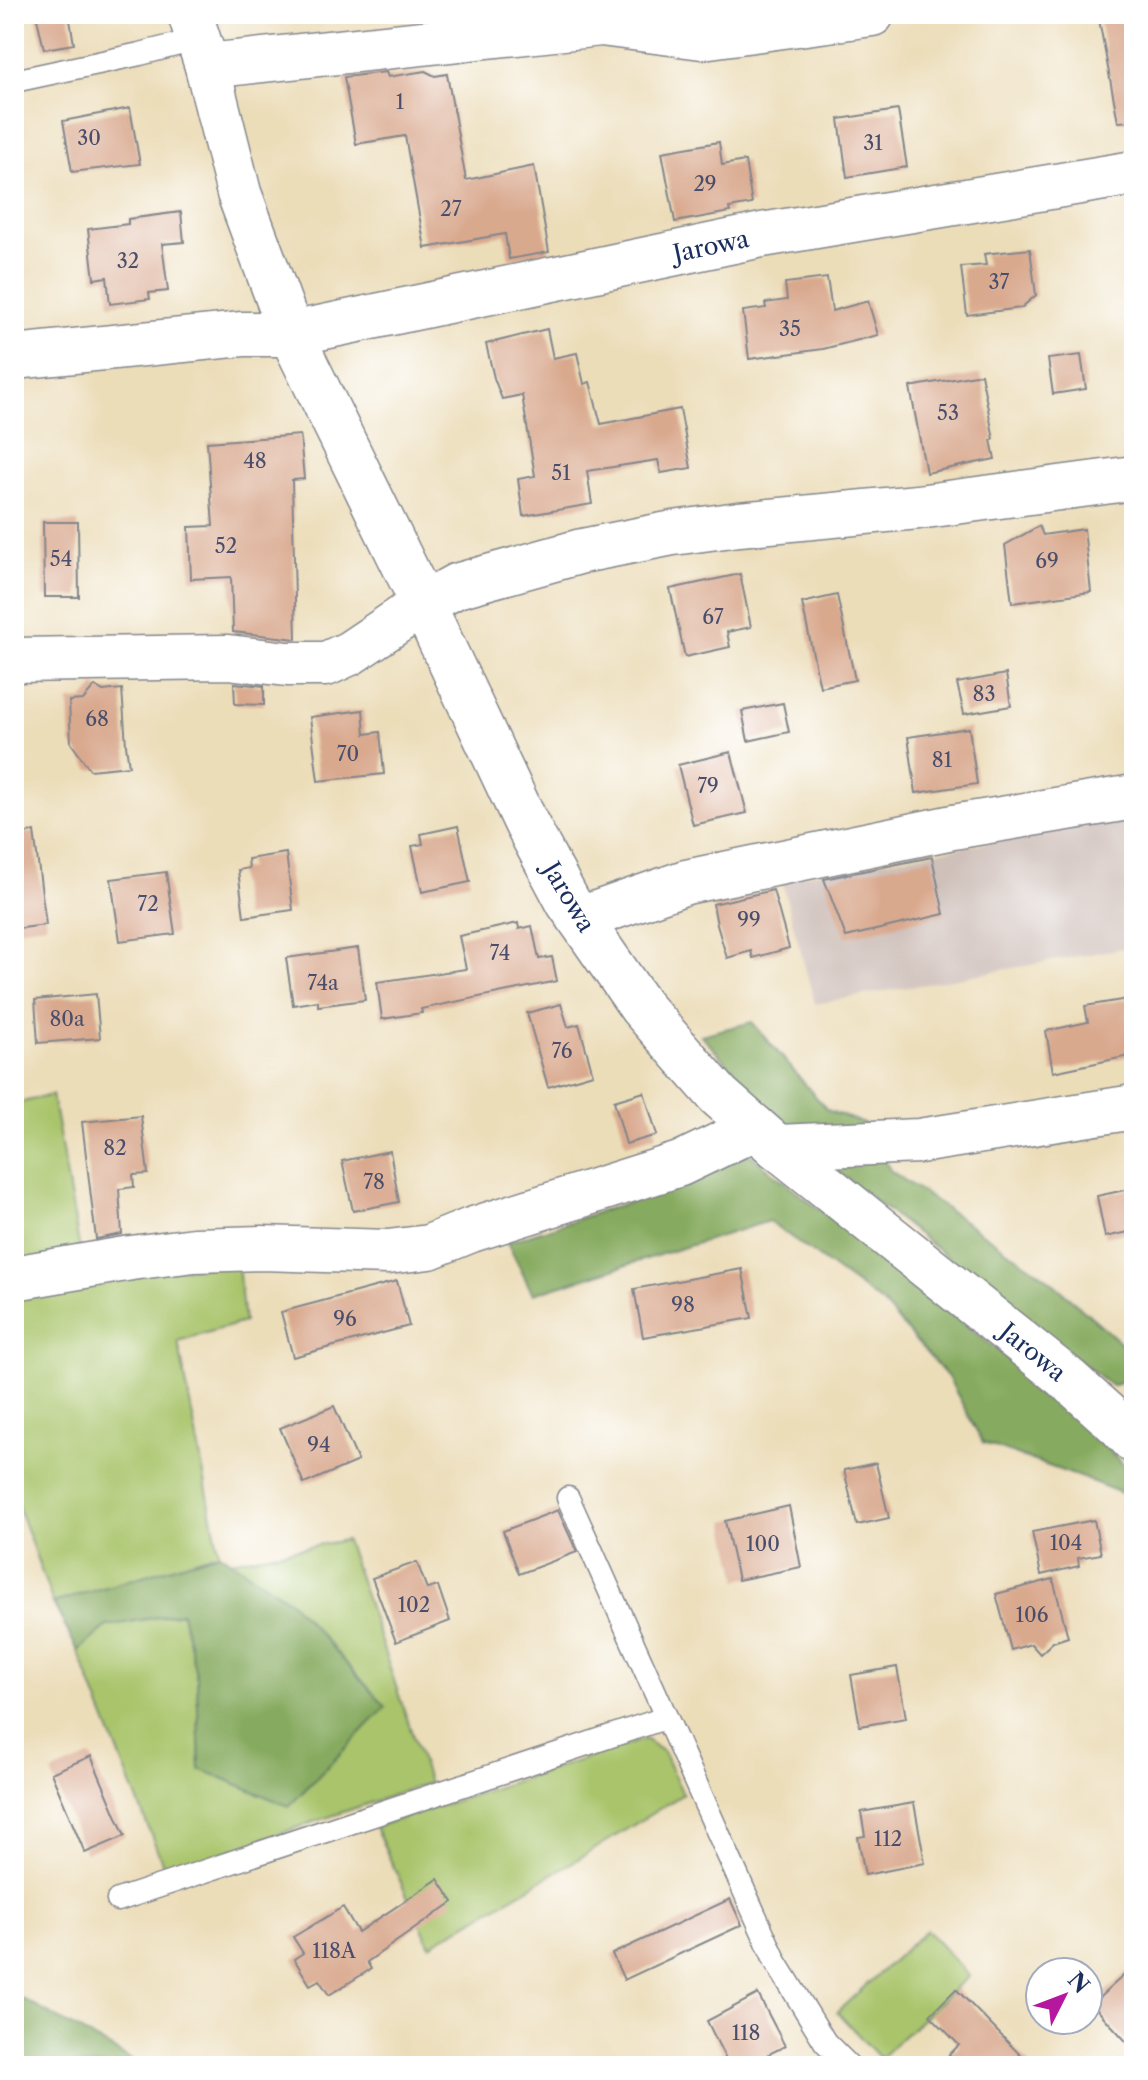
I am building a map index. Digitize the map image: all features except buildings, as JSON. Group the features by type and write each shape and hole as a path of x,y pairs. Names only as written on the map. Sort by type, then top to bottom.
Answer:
{"street":[{"path":"199,40 601,24 702,37 872,14"},
{"name":"Jarowa","path":"199,40 239,193 291,334 527,825 568,902 641,1007 719,1096 1070,1381 1134,1441"},
{"name":"Jarowa","path":"291,334 762,235 1134,173"},
{"path":"14,357 243,334 291,334"},
{"path":"14,660 228,657 287,664 326,664 350,653 423,604 456,586 582,551 739,524 946,503 1134,478"},
{"path":"580,919 686,882 953,827 1134,797"},
{"path":"14,1278 194,1250 262,1248 388,1252 429,1247 485,1225 766,1137 919,1141 1134,1107"}],"lane":[{"path":"14,81 199,40"},
{"path":"568,1498 776,1962 825,2042 849,2066"},
{"path":"118,1900 665,1718"}],"shaded area":[{"path":"1134,817 1134,946 815,1004 781,879"}],"green space":[{"path":"752,1022 827,1110 875,1128 799,1134 764,1104 701,1035"},
{"path":"52,1095 80,1250 14,1266 14,1104"},
{"path":"748,1153 1040,1384 1134,1475 1134,1498 983,1443 948,1377 883,1304 769,1221 533,1294 507,1242 694,1181"},
{"path":"884,1159 891,1171 1046,1277 1134,1354 1134,1376 1112,1386 827,1163"},
{"path":"238,1265 244,1322 178,1341 219,1553 53,1603 14,1496 14,1298 124,1272"},
{"path":"346,1540 429,1783 166,1872 78,1651 107,1626 182,1613 197,1678 200,1769 291,1602 230,1561"},
{"path":"219,1553 291,1602 386,1707 289,1806 200,1769 197,1678 182,1613 107,1626 78,1651 53,1603"},
{"path":"645,1739 663,1752 683,1794 430,1945 375,1827"},
{"path":"926,1930 969,1976 880,2058 837,2012"},
{"path":"14,1994 142,2066 14,2066"}]}
